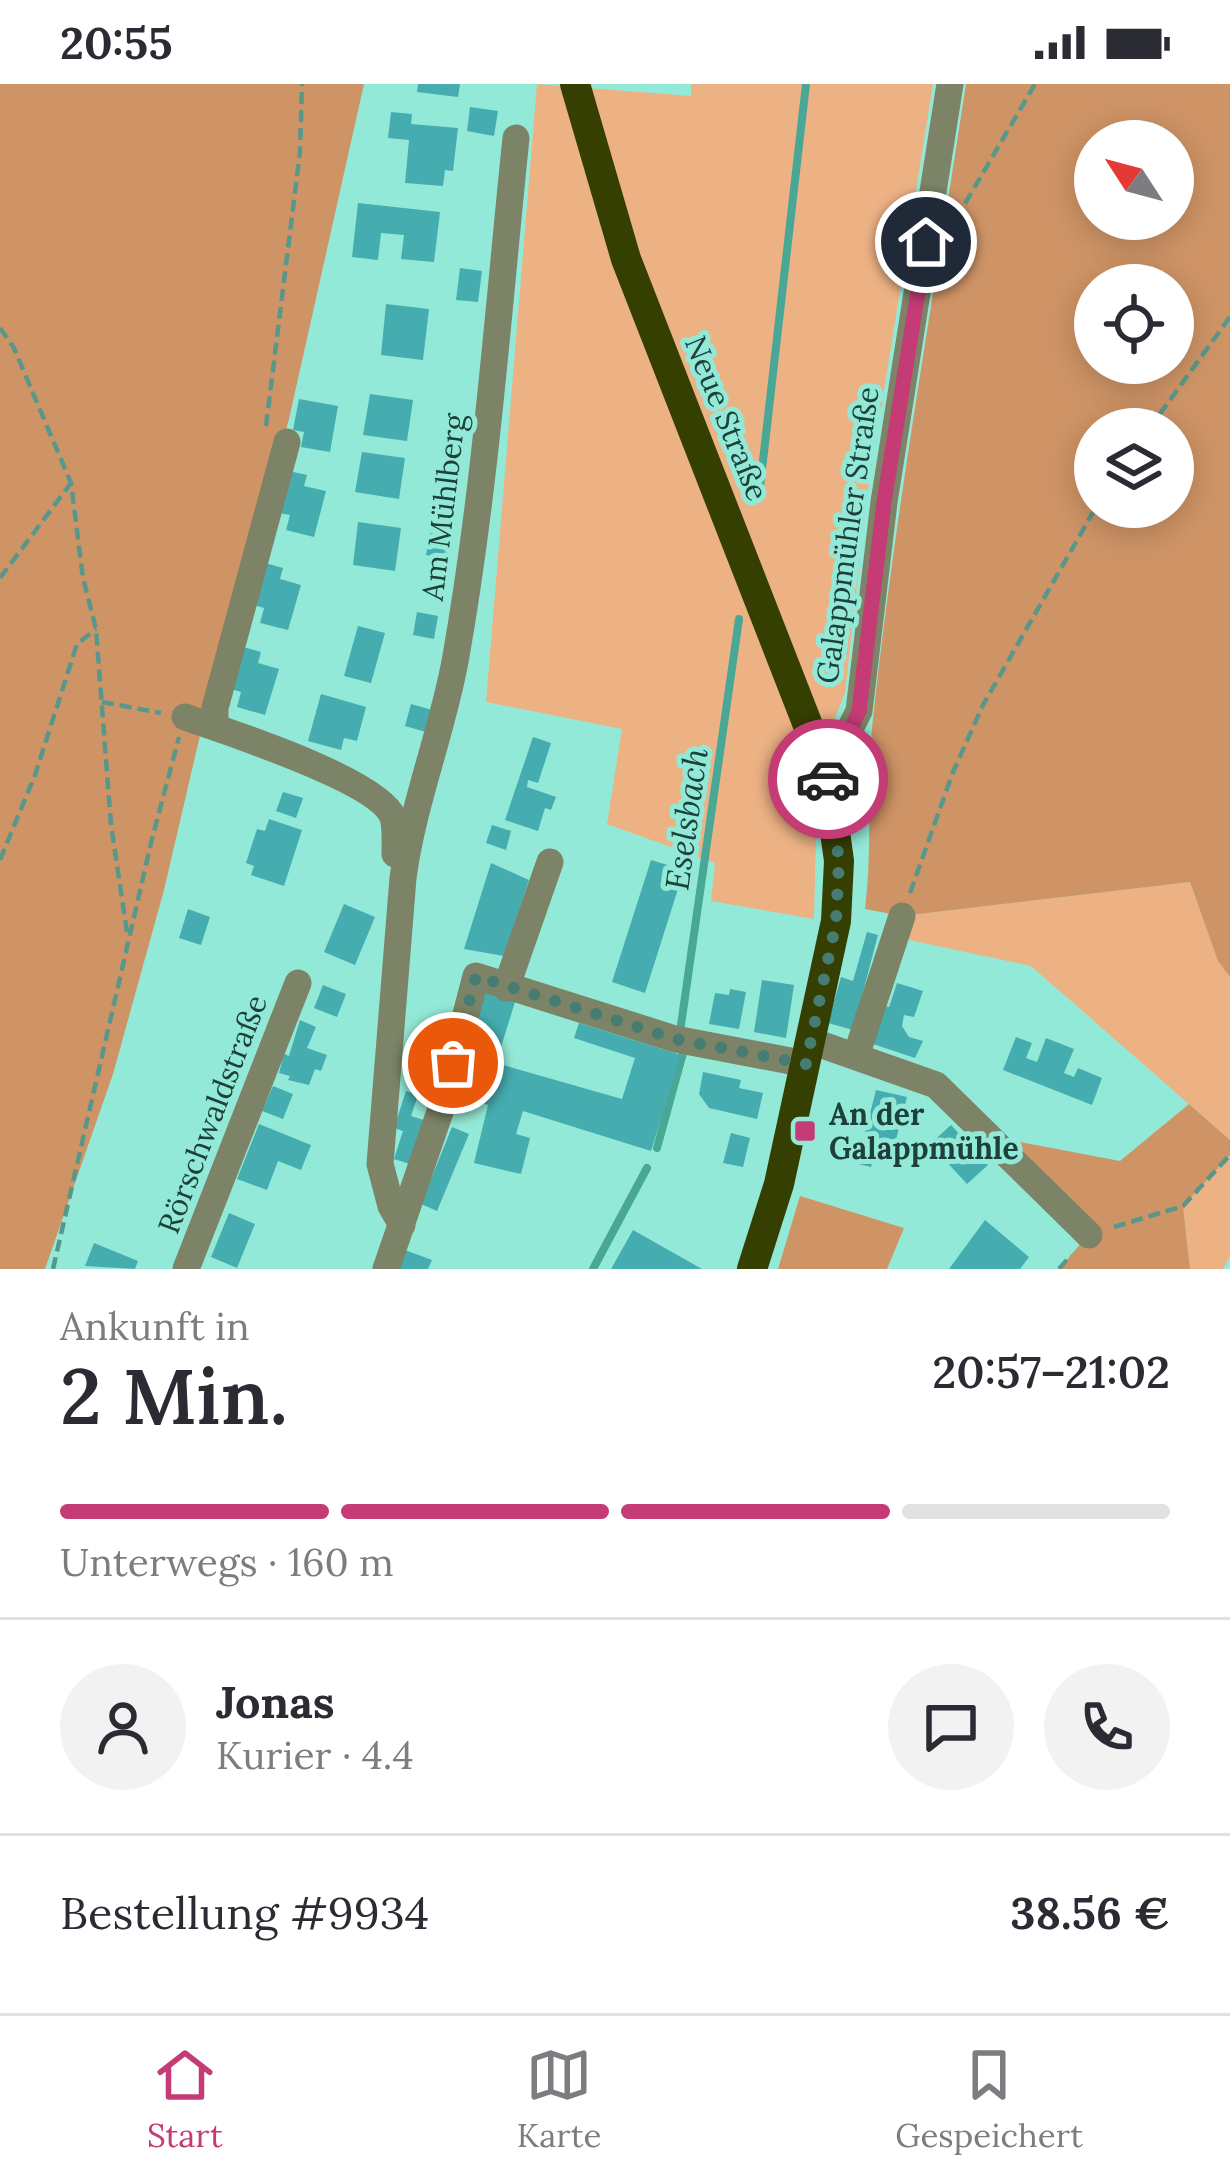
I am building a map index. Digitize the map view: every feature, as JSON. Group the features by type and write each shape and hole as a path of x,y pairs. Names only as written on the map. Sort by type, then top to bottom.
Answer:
{"main road":[{"name":"Neue Straße","path":"575,84 633,278 827,774"},
{"path":"752,1269 779,1184 836,922 839,861 827,774"}],"street":[{"name":"Galappmühler Straße","path":"827,774 859,711 884,502 950,84"},
{"name":"Am Mühlberg","path":"402,1226 391,1206 380,1164 403,878 408,836 455,663 472,559 516,138"},
{"path":"214,728 276,434"},
{"name":"Am Mühlberg","path":"184,717 356,785 384,804 394,819 396,858 403,878"},
{"path":"506,988 550,862"},
{"path":"856,1056 902,916"},
{"path":"386,1269 442,1106 476,976 675,1039 856,1056 936,1085 1088,1235"},
{"name":"Rörschwaldstraße","path":"186,1269 298,983"}],"path":[{"path":"276,434 302,84"},
{"path":"954,222 1034,84"},
{"path":"1164,408 1230,317"},
{"path":"0,328 14,348 71,483 83,578 97,629 111,825 128,940"},
{"path":"0,578 71,483"},
{"path":"902,916 953,772 983,705 1084,528"},
{"path":"0,860 35,775 76,644 97,629"},
{"path":"53,1269 184,717 102,702"},
{"path":"1088,1235 1183,1206 1230,1155"}],"shaded area":[{"path":"0,84 364,84 289,419 201,731 164,890 113,1074 45,1269 0,1269"},
{"path":"537,84 691,96 691,84 933,84 866,503 845,693 806,789 816,836 814,919 711,901 715,863 607,824 622,729 486,702"},
{"path":"966,84 1230,84 1230,977 1218,961 1190,882 902,916 865,909 871,742 904,479"},
{"path":"1190,882 1218,961 1230,977 1230,1140 1031,966 895,937 902,916"},
{"path":"1189,1104 1230,1140 1230,1155 1183,1206 1190,1269 1059,1269 1088,1235 988,1136 1120,1161"},
{"path":"1230,1155 1230,1256 1223,1269 1190,1269 1183,1206"},
{"path":"800,1196 904,1228 887,1269 778,1269"}],"building":[{"path":"418,84 460,84 458,97 417,92"},
{"path":"470,107 498,111 494,136 467,131"},
{"path":"391,112 412,114 411,124 458,128 453,171 445,170 443,186 405,183 409,140 388,138"},
{"path":"358,203 440,212 434,262 401,259 404,235 381,233 378,260 352,257"},
{"path":"460,268 482,271 478,302 456,300"},
{"path":"386,304 429,309 423,360 381,355"},
{"path":"370,394 413,400 407,441 363,435"},
{"path":"299,399 338,406 330,452 301,447 304,432 293,430"},
{"path":"362,452 405,458 399,499 355,492"},
{"path":"289,471 307,475 304,486 326,491 314,537 286,530 290,515 279,513"},
{"path":"358,522 401,528 395,571 353,565"},
{"path":"430,533 451,536 448,559 426,555"},
{"path":"265,563 283,568 280,579 301,585 288,630 260,623 264,608 254,605"},
{"path":"417,612 438,616 434,639 413,635"},
{"path":"358,626 385,633 371,683 344,676"},
{"path":"243,647 261,652 258,663 279,669 265,715 237,707 241,692 231,689"},
{"path":"321,694 366,707 357,741 344,738 341,750 308,741"},
{"path":"411,704 432,710 426,732 405,726"},
{"path":"533,737 551,743 538,783 528,780 527,787 556,797 551,810 545,808 538,831 505,820"},
{"path":"283,792 303,798 296,818 276,811"},
{"path":"269,819 302,830 284,886 251,875 254,866 246,863 257,829 265,831"},
{"path":"492,825 511,831 506,850 486,843"},
{"path":"651,860 684,870 645,993 612,982"},
{"path":"491,863 529,880 504,956 464,949"},
{"path":"344,904 375,917 355,965 324,952"},
{"path":"188,909 210,917 201,945 179,938"},
{"path":"867,932 878,935 853,1030 828,1023 841,977 853,981"},
{"path":"762,980 794,985 786,1038 754,1032"},
{"path":"897,983 923,991 914,1017 904,1015 902,1026 909,1037 923,1041 915,1058 870,1043"},
{"path":"323,985 346,994 337,1017 314,1008"},
{"path":"730,989 746,992 739,1029 709,1024 715,993 729,995"},
{"path":"483,991 515,1002 496,1063 622,1099 635,1058 574,1038 579,1023 681,1055 651,1151 523,1111 516,1134 530,1138 521,1174 474,1163 488,1105 450,1093"},
{"path":"300,1020 316,1027 307,1048 327,1055 309,1085 279,1073"},
{"path":"1016,1037 1032,1043 1026,1058 1037,1062 1046,1038 1074,1049 1064,1073 1074,1077 1078,1068 1102,1078 1092,1105 1003,1070"},
{"path":"703,1072 741,1080 739,1088 763,1093 757,1119 709,1108 699,1094"},
{"path":"273,1086 293,1094 283,1119 262,1111"},
{"path":"876,1090 907,1097 896,1140 908,1143 904,1157 892,1154 890,1161 874,1157 871,1167 838,1159 842,1140 862,1145"},
{"path":"406,1091 418,1095 411,1116 427,1121 413,1165 394,1159 403,1131 394,1128"},
{"path":"259,1124 311,1145 301,1170 278,1161 267,1190 237,1179"},
{"path":"951,1125 988,1165 967,1184 930,1144"},
{"path":"452,1127 469,1134 437,1211 421,1204"},
{"path":"731,1133 750,1138 743,1167 723,1163"},
{"path":"229,1213 255,1224 237,1268 211,1257"},
{"path":"985,1220 1029,1257 1020,1269 949,1269"},
{"path":"633,1230 702,1269 611,1269"},
{"path":"94,1243 138,1261 135,1269 85,1266"},
{"path":"405,1250 432,1260 428,1269 398,1269"}],"waterway":[{"name":"Eselsbach","path":"760,487 806,84"},
{"name":"Eselsbach","path":"681,1025 739,619"},
{"name":"Eselsbach","path":"657,1148 683,1053"},
{"name":"Eselsbach","path":"593,1269 647,1168"}],"way so far":[{"path":"453,1063 476,976 675,1039 806,1064 836,922 839,861 828,779"}],"place":[{"name":"An der Galappmühle","path":"805,1131"}],"route":[{"path":"828,779 859,711 884,502 926,242"}]}
